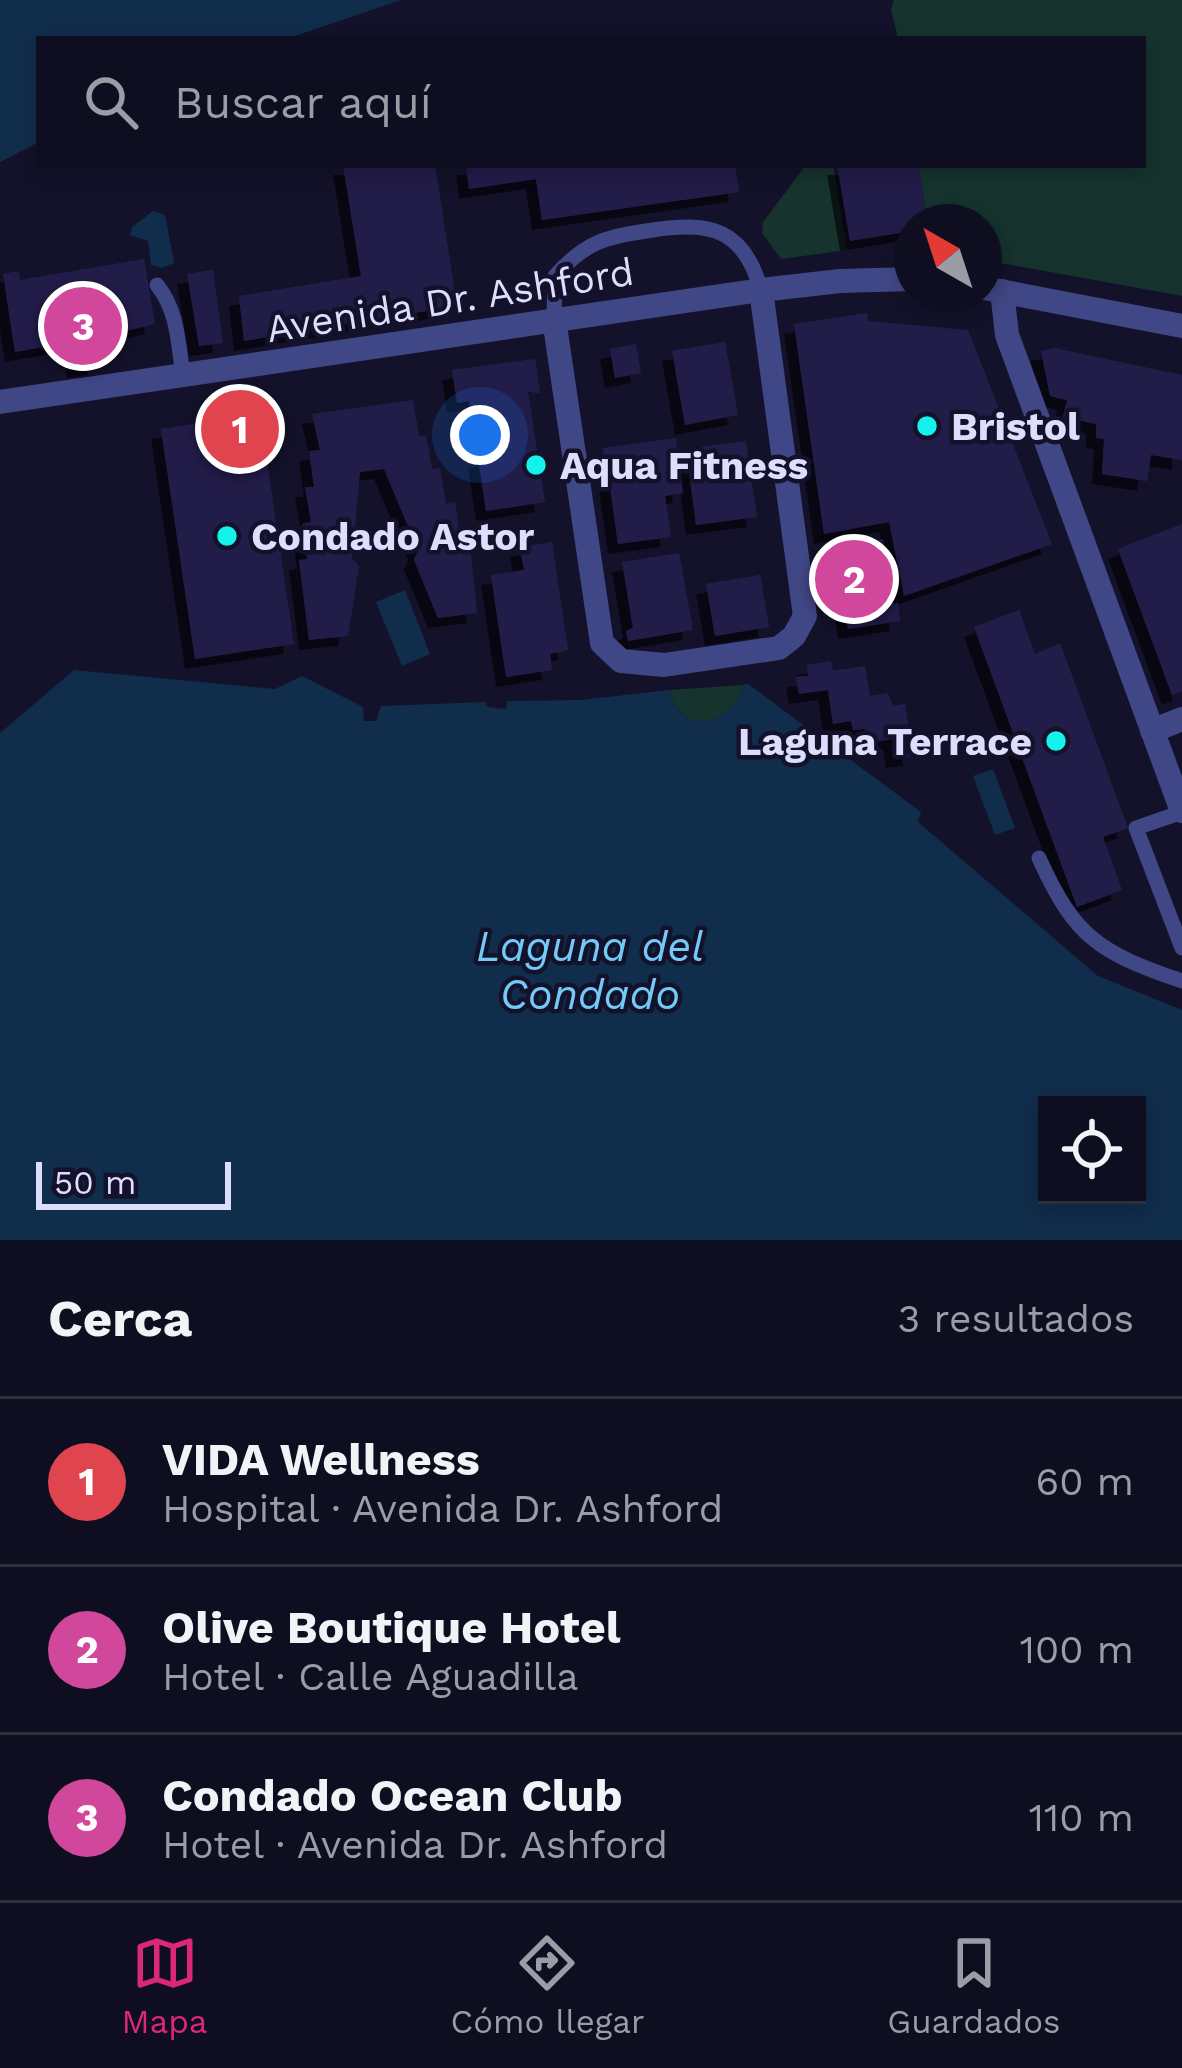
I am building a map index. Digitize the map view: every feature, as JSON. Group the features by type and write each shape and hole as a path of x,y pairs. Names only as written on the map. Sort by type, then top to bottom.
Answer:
{"street":[{"name":"Avenida Dr. Ashford","path":"0,402 760,290 894,280"},
{"path":"554,320 602,644 621,661 664,665 779,648 794,636 805,616 760,290"},
{"path":"1002,291 1182,326"},
{"path":"1000,312 1182,812"},
{"path":"1152,731 1182,719"}],"lane":[{"path":"554,320 555,276 575,254 602,238 693,224 722,232 743,251 760,290"},
{"path":"157,285 168,299 176,324 183,376"},
{"path":"1182,812 1136,828 1182,948"},
{"path":"1040,858 1058,900 1086,936 1147,969 1182,981"}],"green space":[{"path":"894,0 1182,0 1182,296 1002,263 1002,204 925,204 919,168 1146,168 1146,36 897,36 891,9"},
{"path":"804,168 833,168 847,250 781,259 762,233 763,222"},
{"path":"743,685 728,711 706,721 684,715 669,690"}],"water":[{"path":"0,0 401,0 295,36 36,36 36,144 0,162"},
{"path":"153,211 165,215 174,263 162,268 151,265 148,241 130,235 132,227"},
{"path":"405,590 430,654 402,666 376,602"},
{"name":"Laguna del Condado","path":"74,670 275,689 302,676 363,707 364,721 376,721 381,706 485,702 487,707 506,709 507,701 581,700 669,690 684,715 706,721 728,711 748,684 921,812 918,822 1098,976 1182,1010 1182,1240 0,1240 0,733"},
{"path":"993,769 1015,828 995,835 973,776"}],"building":[{"path":"343,168 435,168 457,306 244,341 239,296 361,276"},
{"path":"466,168 735,168 739,192 542,220 536,179 469,189"},
{"path":"838,168 919,168 925,204 894,204 894,234 850,241"},
{"path":"144,259 155,324 93,339 98,365 77,368 73,342 15,352 3,274 19,271 20,280"},
{"path":"213,270 223,343 199,346 187,274"},
{"path":"867,313 868,321 968,330 1052,544 904,596 889,522 824,534 794,324"},
{"path":"725,342 738,415 685,425 672,351"},
{"path":"636,344 641,373 615,378 610,349"},
{"path":"1054,348 1182,375 1182,460 1151,455 1147,481 1102,474 1104,439 1096,438 1096,424 1063,417 1067,400 1050,396 1041,351"},
{"path":"535,359 540,393 528,392 545,502 486,511 478,458 488,457 484,433 474,434 469,401 457,403 452,370"},
{"path":"413,400 419,436 426,435 432,469 440,468 446,504 455,502 460,537 469,536 477,613 438,618 414,560 418,550 384,469 360,472 352,559 359,566 348,636 309,640 299,560 307,559 302,524 311,522 305,487 314,487 309,451 320,450 312,414"},
{"name":"Condado Astor","path":"260,414 294,644 195,659 161,429"},
{"path":"676,438 683,493 665,496 671,537 618,544 609,480 619,479 617,460 604,461 603,448"},
{"path":"746,441 757,517 696,525 686,449"},
{"path":"1182,524 1182,691 1172,695 1118,549"},
{"path":"883,539 892,604 898,603 900,621 848,629 836,547"},
{"path":"552,542 568,650 550,654 552,670 506,677 491,575 524,570 520,547"},
{"path":"679,553 693,630 628,641 626,631 633,628 622,562"},
{"path":"760,575 769,627 715,636 706,584"},
{"name":"Laguna Terrace","path":"1019,610 1035,654 1060,643 1128,828 1103,837 1122,890 1077,907 974,627"},
{"path":"831,661 833,671 865,666 870,696 888,693 893,706 905,704 913,756 896,758 893,739 867,743 865,729 853,730 851,721 833,724 828,690 799,694 796,677 808,676 807,665"}],"place":[{"name":"Condado Ocean Club","path":"83,326"},
{"name":"Bristol","path":"927,426"},
{"name":"VIDA Wellness","path":"240,429"},
{"name":"Aqua Fitness","path":"536,465"},
{"name":"Condado Astor","path":"227,536"},
{"name":"Olive Boutique Hotel","path":"854,579"},
{"name":"Laguna Terrace","path":"1056,741"}]}
